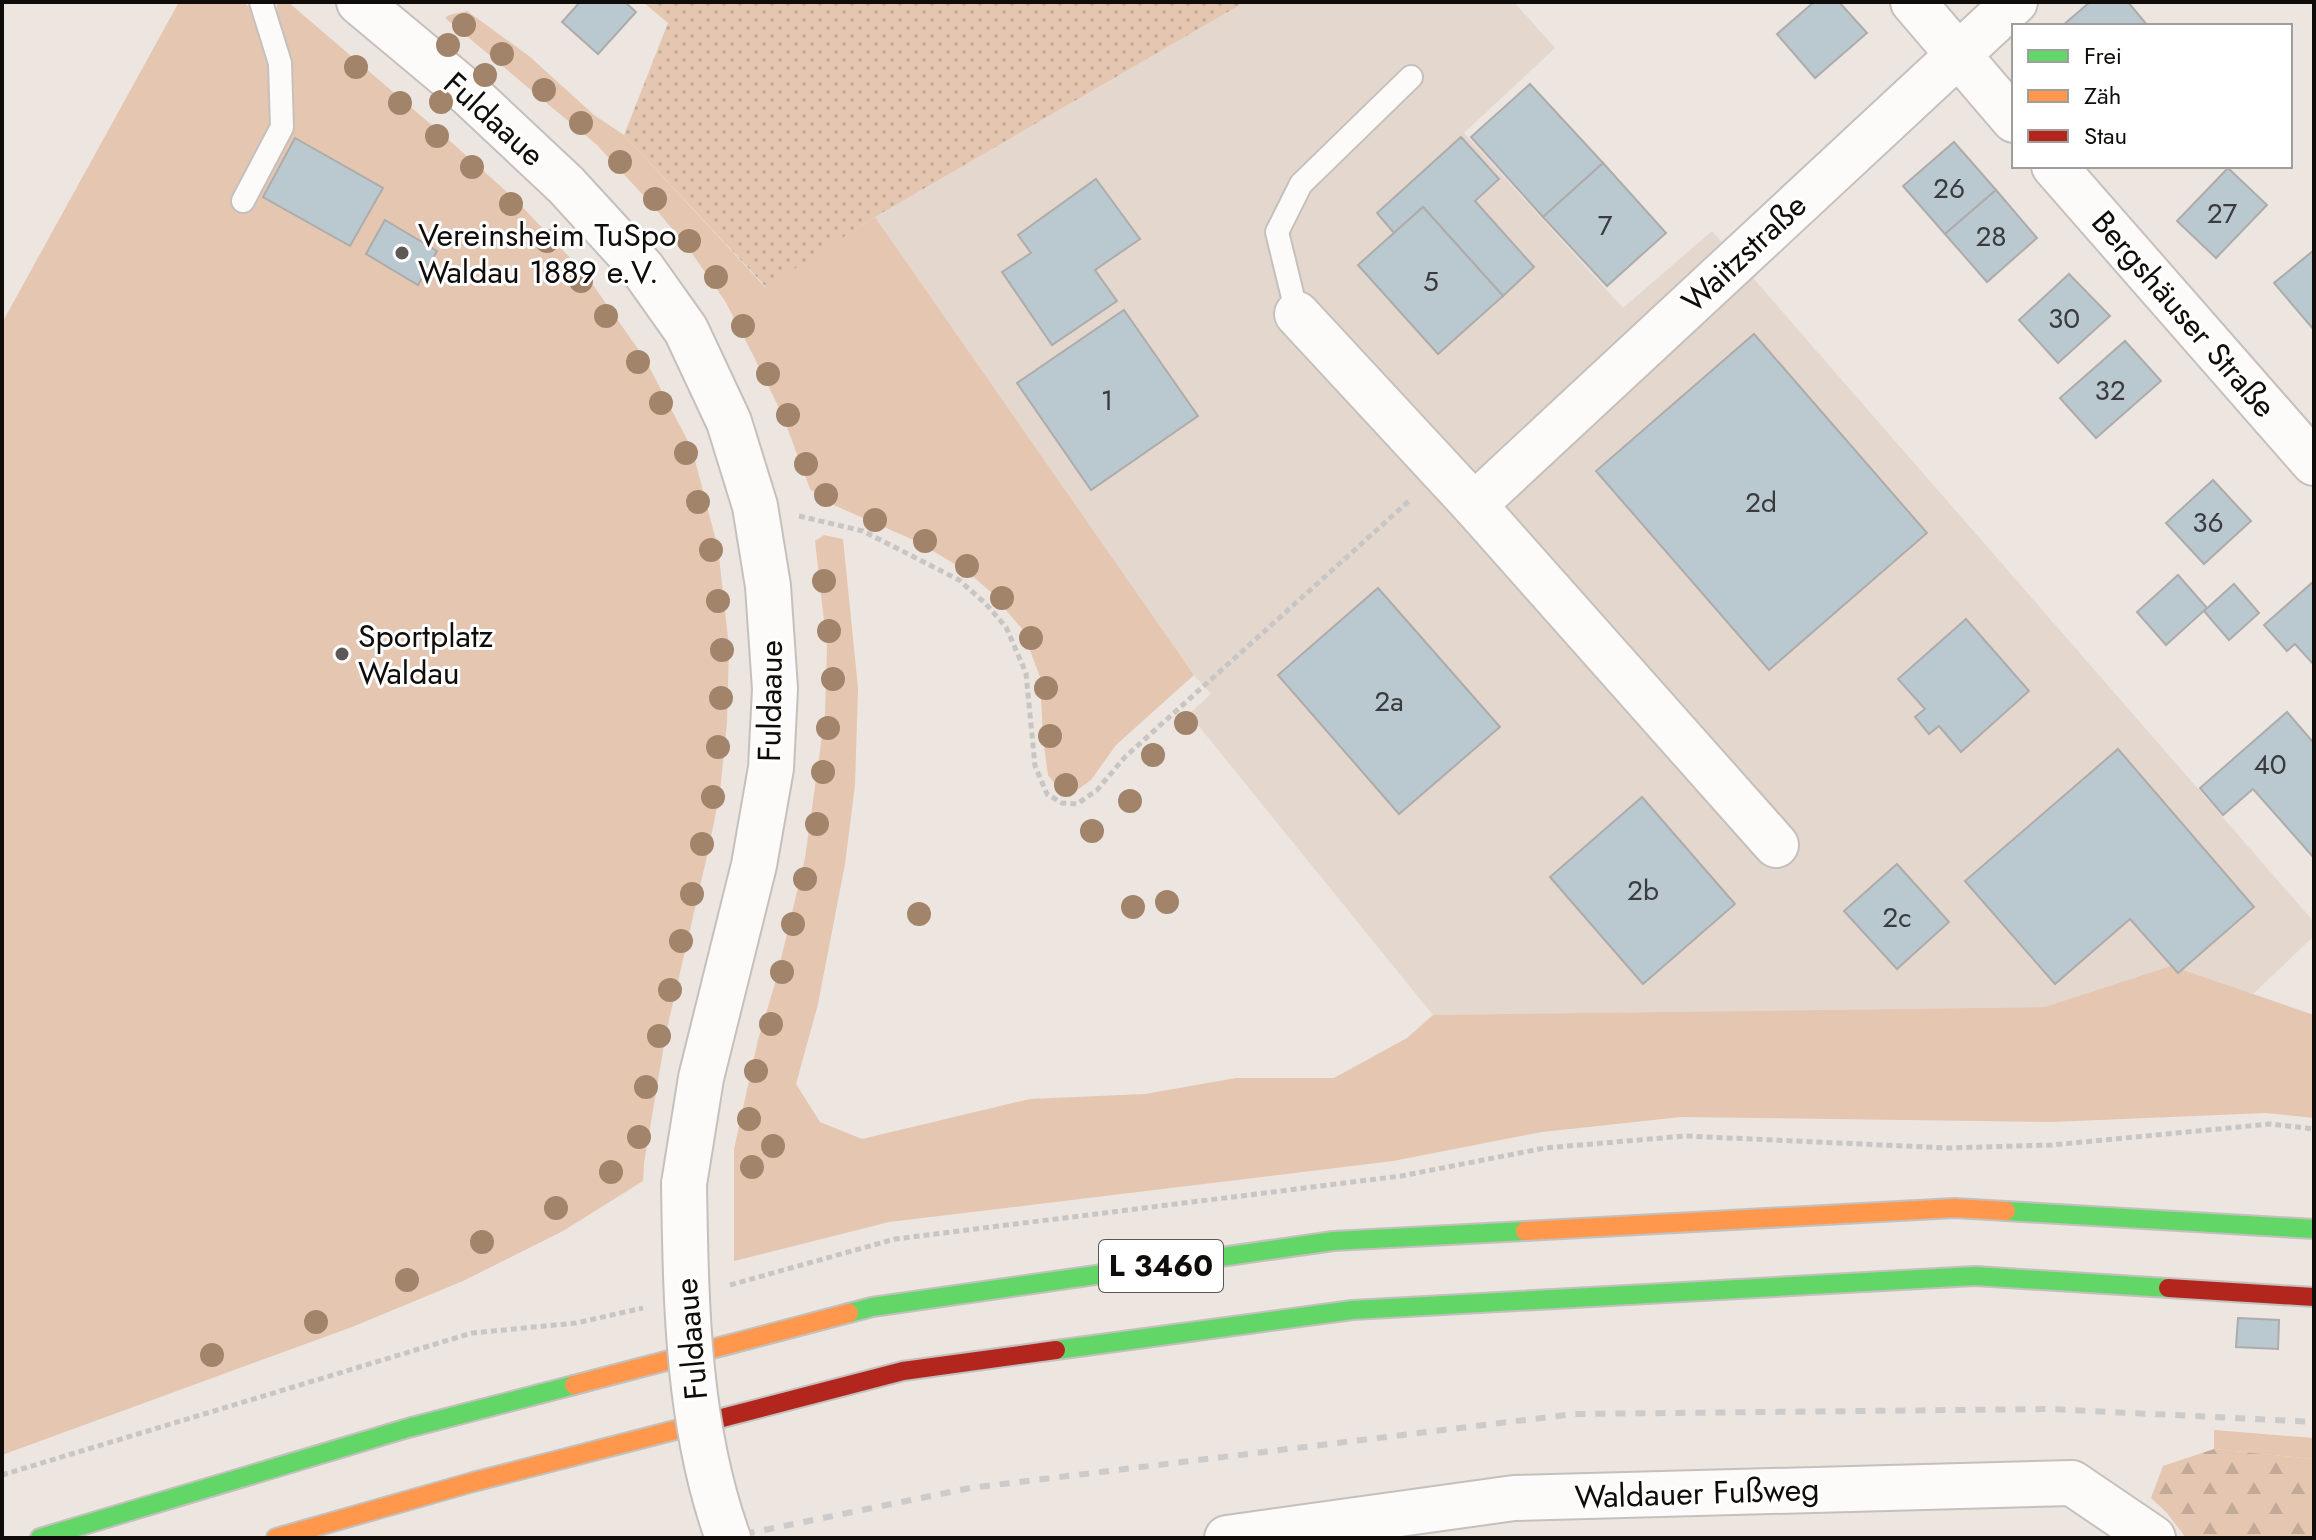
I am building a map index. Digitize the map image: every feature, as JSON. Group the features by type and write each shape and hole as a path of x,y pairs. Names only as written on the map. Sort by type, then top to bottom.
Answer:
{"main road":[{"name":"L 3460","path":"40,1538 408,1428 872,1307 1333,1241 1955,1208 2314,1229"},
{"name":"L 3460","path":"276,1538 473,1482 903,1371 1352,1310 1975,1276 2314,1297"}],"street":[{"name":"Fuldaaue","path":"359,2 468,93 555,175 642,268 686,330 729,422 755,506 768,586 775,689 771,768 754,865 701,1078 684,1184 686,1312 695,1408 718,1511 728,1538"},
{"path":"1913,2 2012,118"},
{"name":"Waitzstraße","path":"1474,505 2015,2"},
{"name":"Bergshäuser Straße","path":"2056,168 2314,463"},
{"path":"1297,314 1474,505 1776,845"},
{"name":"Waldauer Fußweg","path":"1227,1538 1514,1498 2072,1483 2153,1538"}],"lane":[{"path":"243,201 282,127 280,63 261,2"},
{"path":"1297,314 1277,232 1301,184 1411,77"}],"path":[{"path":"755,506 863,531 959,580 985,603 1006,627 1026,673 1035,766 1047,794 1062,803 1077,804 1097,790 1125,757 1442,471"}],"shaded area":[{"path":"1245,2 1514,2 1555,48 1464,133 1623,308 1712,231 2314,922 2314,936 2254,993 2045,1007 1433,1015 1189,714 1211,694 1194,675 875,217"}],"green space":[{"name":"Sportplatz Waldau","path":"179,2 243,2 285,36 275,14 278,2 288,2 516,200 586,275 645,359 692,449 718,548 729,647 727,723 720,792 666,1033 643,1181 563,1231 463,1281 352,1327 2,1455 2,323"},
{"path":"643,2 1245,2 875,217 766,287 624,135 668,23"},
{"path":"467,11 529,56 594,115 624,135 765,287 875,217 1194,675 1116,745 1091,780 1073,793 1059,789 1048,775 1040,677 1022,629 991,592 965,570 916,541 829,503 810,489 782,414 752,353 725,301 691,252 597,145 445,18"},
{"path":"824,535 843,539 858,688 855,785 845,864 818,1004 796,1084 820,1122 862,1139 1030,1099 1145,1094 1236,1078 1334,1078 1407,1038 1433,1015 2045,1007 2171,966 2314,1015 2314,1118 2266,1113 2051,1122 1681,1117 1542,1132 1393,1161 889,1222 734,1261 734,1149 758,1040 776,980 805,858 825,715 827,647 815,541"},
{"path":"2214,1430 2314,1438 2314,1459 2214,1449"},
{"path":"2214,1449 2314,1459 2314,1538 2186,1538 2151,1498 2163,1466"}],"building":[{"path":"580,2 625,2 636,12 598,54 562,22"},
{"path":"1814,2 1839,2 1867,33 1815,78 1777,34"},
{"path":"2090,2 2128,2 2146,24 2064,24"},
{"path":"1530,84 1603,163 1543,217 1471,137"},
{"path":"1461,137 1499,179 1475,201 1534,267 1503,296 1423,207 1394,233 1377,213"},
{"path":"295,138 383,188 350,246 263,197"},
{"path":"1954,142 1996,190 1945,234 1903,186"},
{"path":"1603,163 1666,233 1607,286 1543,217"},
{"path":"2228,168 2267,205 2216,258 2177,221"},
{"path":"1096,179 1140,239 1095,270 1117,301 1052,345 1002,272 1031,253 1018,235"},
{"path":"1996,190 2037,238 1987,282 1945,234"},
{"path":"1423,207 1503,296 1438,354 1358,265"},
{"name":"Vereinsheim TuSpo Waldau 1889 e.V.","path":"385,220 437,251 418,285 366,254"},
{"path":"2314,250 2314,330 2274,283"},
{"path":"2069,274 2110,316 2058,363 2019,320"},
{"path":"1124,310 1198,416 1091,490 1017,383"},
{"path":"1754,334 1927,533 1769,670 1596,471"},
{"path":"2125,341 2161,381 2096,438 2060,398"},
{"path":"2213,480 2251,521 2204,564 2166,523"},
{"path":"2178,575 2207,608 2166,645 2137,612"},
{"path":"2314,581 2314,665 2295,644 2287,651 2264,625"},
{"path":"2234,584 2259,613 2229,640 2204,611"},
{"path":"1378,588 1500,727 1399,814 1278,675"},
{"path":"1966,619 2029,691 1961,752 1939,726 1929,734 1915,717 1925,709 1898,679"},
{"path":"2287,712 2312,741 2314,739 2314,858 2253,789 2223,815 2200,788"},
{"path":"2118,749 2254,907 2178,973 2130,919 2055,984 1965,881"},
{"path":"1642,797 1735,904 1643,984 1550,877"},
{"path":"1897,864 1949,922 1897,969 1844,911"},
{"path":"2238,1318 2279,1320 2278,1349 2236,1347"}],"railway":[{"path":"725,1538 970,1488 1574,1414 2052,1409 2314,1422"}],"traffic: fast":[{"path":"2006,1211 2314,1229"},
{"path":"849,1313 872,1307 1333,1241 1525,1231"},
{"path":"1056,1350 1352,1310 1975,1276 2168,1288"},
{"path":"40,1538 408,1428 574,1385"}],"traffic: slow":[{"path":"1525,1231 1955,1208 2006,1211"},
{"path":"574,1385 849,1313"},
{"path":"276,1538 473,1482 722,1418"}],"traffic: jam":[{"path":"2168,1288 2314,1297"},
{"path":"722,1418 903,1371 1056,1350"}],"place":[{"name":"Vereinsheim TuSpo Waldau 1889 e.V.","path":"402,253"},
{"name":"Sportplatz Waldau","path":"342,654"}]}
